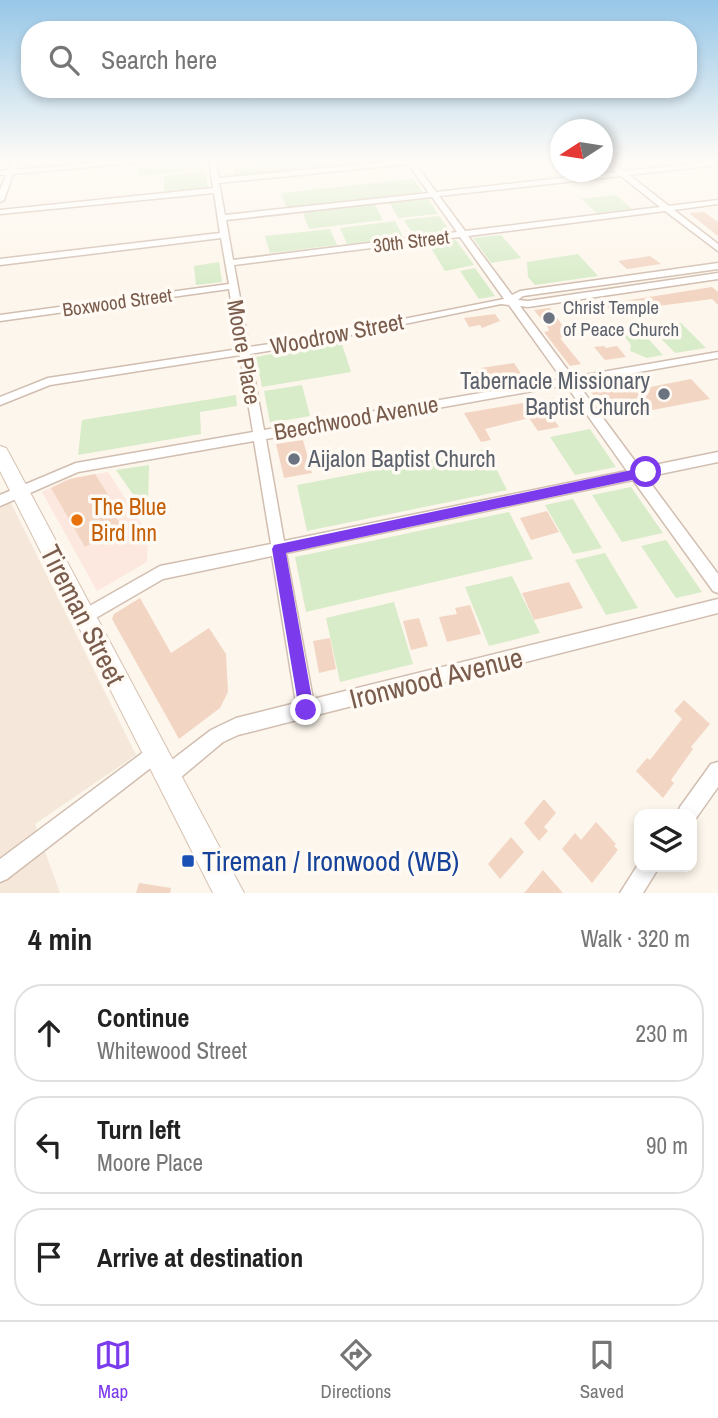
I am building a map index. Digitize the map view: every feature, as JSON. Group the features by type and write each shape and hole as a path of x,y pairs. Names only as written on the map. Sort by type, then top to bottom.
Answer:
{"street":[{"path":"0,212 83,202"},
{"name":"Moore Place","path":"219,202 306,710"},
{"path":"222,218 372,202"},
{"path":"439,202 718,586"},
{"path":"659,202 718,248"},
{"name":"30th Street","path":"229,263 718,202"},
{"path":"0,262 225,235"},
{"name":"Woodrow Street","path":"511,301 520,294 718,266"},
{"name":"Woodrow Street","path":"0,401 48,382 244,351 511,301 528,304 718,276"},
{"name":"Boxwood Street","path":"0,317 233,286"},
{"name":"Beechwood Avenue","path":"10,497 76,468 718,355"},
{"name":"Tireman Street","path":"0,453 10,497 84,617 229,893"},
{"path":"84,617 153,575 718,457"},
{"name":"Ironwood Avenue","path":"0,872 161,765 225,732 718,606"},
{"path":"691,809 718,771"},
{"path":"630,893 645,872"}],"shaded area":[{"path":"108,472 148,534 147,562 97,591 42,492 68,479"},
{"path":"10,501 136,755 35,824 60,893 0,893 0,506"}],"green space":[{"path":"284,202 335,202 286,207"},
{"path":"430,202 438,214 398,218 390,203"},
{"path":"584,202 624,202 632,209 597,213"},
{"path":"375,205 383,220 309,229 303,213"},
{"path":"439,216 450,231 414,236 404,220"},
{"path":"395,221 403,237 347,244 340,228"},
{"path":"330,229 337,245 270,253 265,236"},
{"path":"501,235 521,258 491,263 473,238"},
{"path":"456,240 474,265 445,271 428,243"},
{"path":"578,254 598,276 535,285 528,277 527,262"},
{"path":"219,262 222,282 196,285 194,266"},
{"path":"475,268 495,296 479,299 460,271"},
{"path":"681,323 706,348 675,353 651,328"},
{"path":"640,330 663,355 647,358 630,351 631,345 622,333"},
{"path":"341,341 351,372 262,387 256,357"},
{"path":"302,385 310,416 270,423 264,391"},
{"path":"236,395 237,406 200,412 201,434 78,455 82,420"},
{"path":"590,429 616,467 575,475 550,437"},
{"path":"486,449 507,490 307,531 297,485"},
{"path":"149,465 148,505 141,506 116,470"},
{"path":"631,487 663,533 622,542 592,495"},
{"path":"573,499 602,548 573,554 545,505"},
{"path":"509,512 533,559 306,612 295,557"},
{"path":"666,540 702,592 676,598 641,546"},
{"path":"605,553 638,608 606,615 575,560"},
{"path":"512,576 540,633 489,646 465,587"},
{"path":"394,602 413,664 340,682 326,618"}],"building":[{"path":"704,212 718,222 718,236 689,213"},
{"path":"650,256 661,264 627,269 618,261"},
{"path":"712,287 718,292 718,305 712,299 612,312 605,304"},
{"path":"550,308 570,336 560,338 581,364 570,366 544,332 549,331 547,326 534,310"},
{"path":"495,314 500,321 482,328 480,325 469,327 464,318"},
{"path":"617,346 626,357 605,360 594,347"},
{"path":"514,363 522,375 477,384 471,373 482,371 481,368"},
{"name":"Tabernacle Missionary Baptist Church","path":"691,379 710,399 611,418 591,392 636,383 640,389"},
{"path":"553,398 564,414 551,416 559,427 538,431 529,418 485,429 491,440 481,442 464,413"},
{"name":"Aijalon Baptist Church","path":"303,440 312,473 284,478 276,444"},
{"path":"95,474 109,496 109,506 122,527 85,547 51,488 70,479"},
{"path":"547,511 559,532 531,540 520,518"},
{"path":"569,582 583,608 534,620 522,593"},
{"path":"140,598 171,653 209,628 226,654 228,692 220,708 179,739 112,619 114,614"},
{"path":"470,605 481,634 447,642 439,617 457,614 455,608"},
{"path":"419,618 428,646 411,650 403,621"},
{"path":"330,638 336,669 319,673 313,641"},
{"path":"684,700 710,724 691,747 693,749 671,780 674,783 663,798 636,771 647,758 650,760 682,719 674,711"},
{"path":"544,799 556,813 544,827 548,831 539,841 524,823"},
{"path":"596,822 616,844 614,846 618,850 592,883 562,849 575,833 581,840"},
{"path":"511,837 524,852 500,879 488,864"},
{"path":"543,870 563,893 524,893"},
{"path":"139,883 171,888 170,893 136,893"}],"place":[{"name":"Christ Temple of Peace Church","path":"549,318"},
{"name":"Tabernacle Missionary Baptist Church","path":"664,394"},
{"name":"Aijalon Baptist Church","path":"294,459"},
{"name":"The Blue Bird Inn","path":"77,520"},
{"name":"Tireman / Ironwood (WB)","path":"188,861"}],"route":[{"path":"306,710 279,549 646,472"}]}
